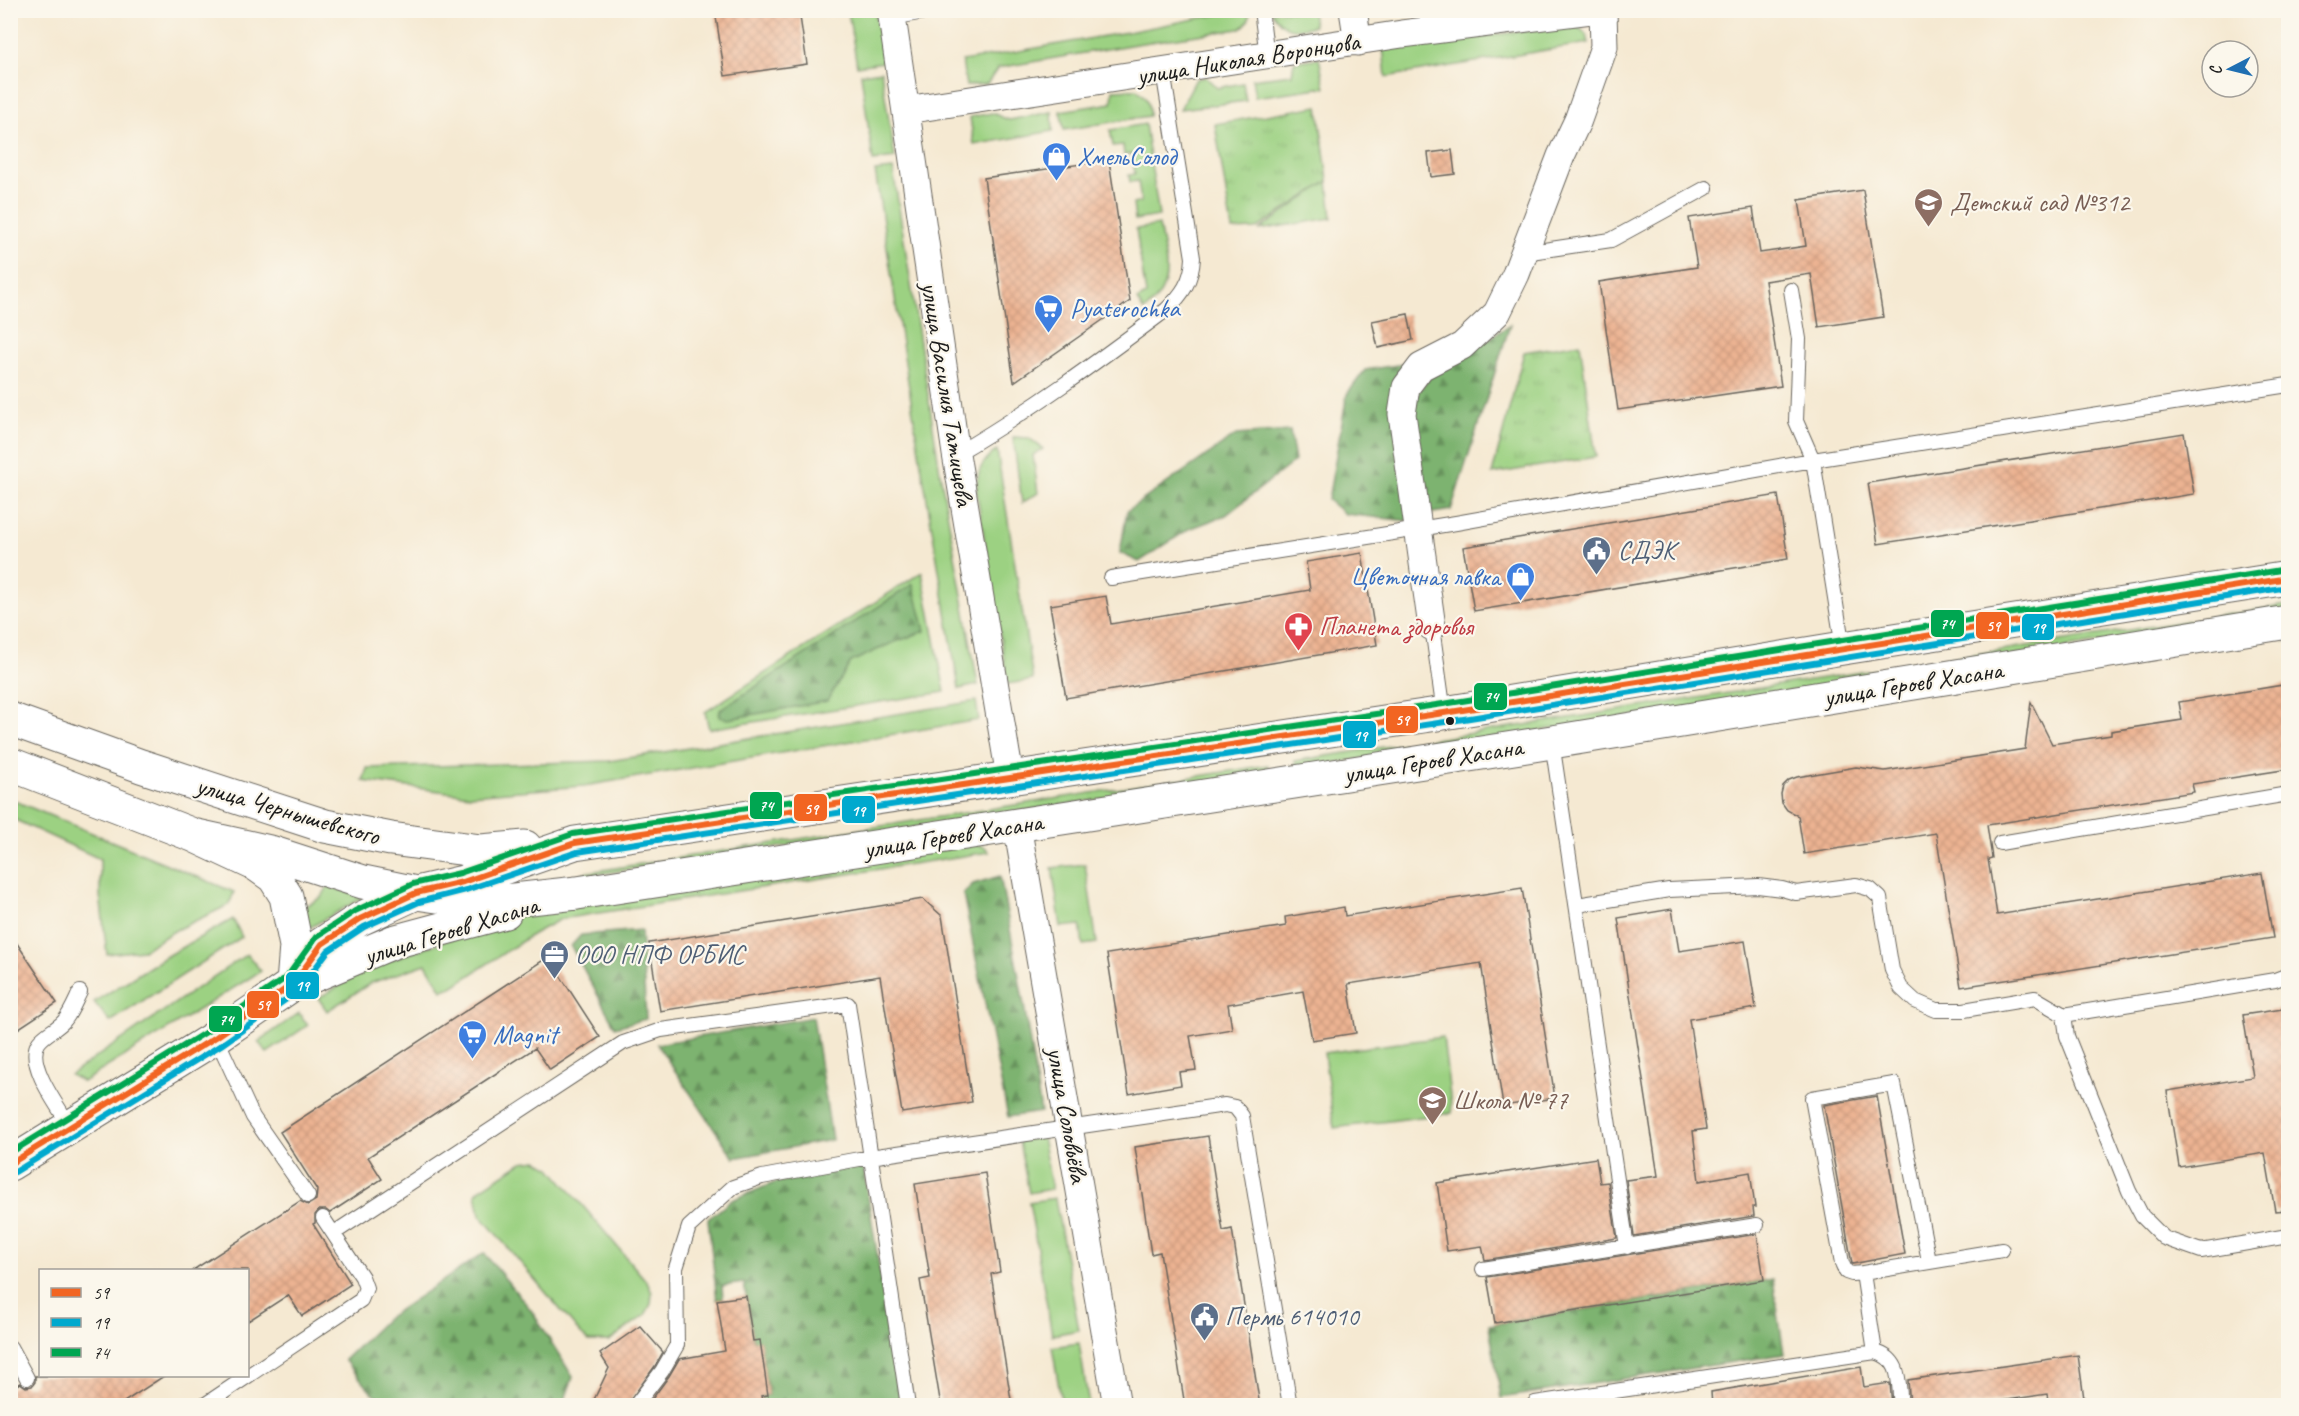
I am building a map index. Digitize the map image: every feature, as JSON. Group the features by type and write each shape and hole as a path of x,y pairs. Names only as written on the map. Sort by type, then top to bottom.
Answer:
{"main road":[{"name":"улица Героев Хасана","path":"293,984 322,944 360,919 416,893 462,882 575,843 1444,713 2289,578"},
{"name":"улица Героев Хасана","path":"416,893 485,903 577,893 1552,742 2289,622"},
{"name":"улица Чернышевского","path":"10,719 141,766 349,832 480,851 575,843"},
{"name":"улица Чернышевского","path":"10,764 193,835 257,865 274,877 286,897 296,946 293,984"},
{"name":"улица Чернышевского","path":"193,835 270,852 363,882 416,893"},
{"name":"улица Героев Хасана","path":"10,1164 216,1037 293,984 393,942 577,893"}],"street":[{"path":"1353,10 1358,42"},
{"name":"улица Николая Воронцова","path":"906,110 1358,42 1590,11"},
{"path":"1432,627 1402,414 1406,387 1421,367 1462,346 1497,313 1578,120 1604,47 1590,11"},
{"name":"улица Василия Татищева","path":"892,14 956,454 1010,777"},
{"name":"улица Соловьёва","path":"1017,825 1118,1406"}],"lane":[{"path":"892,14 934,10"},
{"path":"1261,10 1267,56"},
{"path":"956,454 1003,427 1069,383 1166,310 1179,298 1188,284 1193,258 1162,71"},
{"path":"1524,253 1611,240 1706,188"},
{"path":"1791,290 1799,339 1796,421 1813,460 1843,648"},
{"path":"1111,578 1417,529 1813,460 2289,385"},
{"path":"1432,627 1444,713"},
{"path":"1552,742 1627,1247"},
{"path":"2000,843 2289,794"},
{"path":"1577,905 1668,890 1758,886 1796,893 1856,885 1870,889 1880,898 1892,970 1901,988 1915,1001 1936,1010 1964,1010 2036,998 2064,1015 2274,980 2289,975"},
{"path":"70,1126 47,1089 34,1054 38,1042 64,1021 80,993"},
{"path":"334,1233 623,1043 662,1030 848,1004 908,1406"},
{"path":"2064,1015 2067,1036 2129,1191 2142,1216 2164,1238 2201,1251 2289,1236"},
{"path":"216,1037 253,1117 308,1196"},
{"path":"1929,1261 1894,1084 1812,1098 1842,1263 1846,1272 1863,1273 2002,1250"},
{"path":"635,1406 662,1371 677,1345 676,1268 689,1227 733,1187 762,1177 870,1157 1225,1105 1235,1107 1242,1116 1290,1406"},
{"path":"249,1375 361,1300 366,1288 362,1277 322,1218"},
{"path":"1482,1269 1757,1226"},
{"path":"1863,1273 1875,1352"},
{"path":"10,1347 27,1378"},
{"path":"1533,1406 1535,1403 1875,1352 1887,1355 1895,1364 1901,1406"},
{"path":"203,1406 246,1377"}],"green space":[{"path":"848,11 875,11 883,62 857,66"},
{"path":"1236,11 1249,11 1248,22 1239,29 998,68 987,84 966,86 962,61"},
{"path":"1271,11 1312,11 1314,26 1300,29 1290,28 1281,23"},
{"path":"1568,26 1582,30 1589,43 1386,77 1383,48"},
{"path":"1319,58 1325,87 1255,97 1252,79 1292,74 1294,62"},
{"path":"881,71 895,158 873,161 861,74"},
{"path":"1206,77 1217,88 1243,83 1246,101 1180,109 1196,79"},
{"path":"1136,89 1147,100 1149,116 1064,130 1060,111 1112,103 1113,90"},
{"path":"1318,106 1328,181 1256,229 1232,230 1215,124"},
{"path":"1052,112 1053,131 974,145 970,117 992,113 1009,120"},
{"path":"1145,124 1159,216 1135,220 1133,204 1141,202 1138,181 1130,182 1129,175 1135,174 1132,154 1124,155 1123,145 1113,146 1110,130"},
{"path":"893,169 941,478 978,685 959,689 875,171"},
{"path":"1328,181 1332,218 1259,230"},
{"path":"1159,225 1166,261 1165,282 1154,302 1144,311 1137,300 1146,295 1136,229"},
{"path":"1510,325 1451,510 1421,515 1409,442 1418,392 1432,375"},
{"path":"1580,343 1596,457 1492,474 1524,352"},
{"path":"1417,359 1408,521 1345,514 1328,500 1347,394 1365,370 1404,364"},
{"path":"1290,431 1295,461 1226,515 1189,529 1139,562 1120,553 1127,511 1236,435"},
{"path":"1013,437 1029,438 1043,449 1033,455 1038,493 1022,503"},
{"path":"997,450 1033,680 1008,684 977,494 980,469"},
{"path":"922,572 945,692 709,729 705,712"},
{"path":"913,584 925,631 851,662 827,701 728,719 719,717 720,710"},
{"path":"2288,605 2288,613 1296,769 1295,761"},
{"path":"976,701 979,720 584,786 470,795 363,781 367,768 609,761"},
{"path":"1268,765 1269,774 579,877 583,873"},
{"path":"15,801 234,892 229,905 176,930 143,950 107,954 100,895 100,859 11,818"},
{"path":"976,844 985,847 989,852 561,919 533,934 452,987 442,990 426,964 371,983 327,1011 318,998 374,966 520,914"},
{"path":"1085,864 1097,943 1083,945 1080,925 1061,927 1052,868"},
{"path":"1000,876 1041,1112 1008,1117 963,894 973,884"},
{"path":"328,886 364,897 308,927 304,907 322,897"},
{"path":"233,919 242,937 110,1022 94,1002 170,954"},
{"path":"641,930 646,1019 615,1027 571,946 581,935"},
{"path":"247,954 261,971 83,1082 70,1075"},
{"path":"299,1013 308,1025 267,1053 258,1042"},
{"path":"813,1017 832,1140 734,1158 657,1044"},
{"path":"1443,1037 1452,1113 1334,1128 1324,1053"},
{"path":"1042,1137 1052,1189 1029,1193 1019,1141"},
{"path":"537,1160 551,1168 647,1282 652,1293 651,1304 645,1315 609,1341 589,1341 581,1334 480,1215 476,1194 479,1190 522,1162"},
{"path":"863,1165 901,1405 762,1405 761,1396 768,1395 760,1341 753,1341 744,1283 722,1286 723,1299 717,1300 708,1219 732,1200 774,1183"},
{"path":"1055,1198 1079,1330 1052,1335 1029,1202"},
{"path":"484,1253 531,1310 573,1377 563,1405 390,1405 372,1392 344,1360 387,1318"},
{"path":"1773,1279 1784,1354 1501,1398 1489,1325"},
{"path":"1079,1343 1089,1405 1062,1405 1052,1347"}],"building":[{"path":"715,10 799,10 807,64 725,76"},
{"path":"1452,150 1455,174 1431,177 1428,153"},
{"path":"1109,160 1130,301 1014,382 984,178"},
{"path":"1863,190 1883,317 1819,327 1811,274 1765,281 1781,386 1618,410 1599,282 1697,267 1689,218 1753,208 1760,253 1806,246 1799,200"},
{"path":"1408,314 1413,340 1378,348 1372,321"},
{"path":"2184,433 2194,494 1878,544 1868,483"},
{"path":"1778,495 1788,559 1474,611 1463,547"},
{"path":"1362,553 1377,645 1066,698 1050,605 1106,596 1111,624 1310,590 1306,562"},
{"path":"2289,684 2289,769 2192,784 2194,792 1987,825 1992,858 1988,859 1997,915 2262,873 2273,938 1961,987 1936,833 1804,854 1798,816 1787,810 1782,803 1783,786 1789,780 1797,777 1856,767 1885,771 2025,749 2031,702 2052,744 2111,735 2111,731 2182,720 2179,702"},
{"path":"1522,888 1555,1098 1503,1106 1481,963 1348,984 1356,1033 1312,1040 1303,991 1228,1004 1232,1029 1190,1036 1196,1070 1179,1072 1181,1085 1129,1094 1107,954 1286,926 1285,917 1344,907 1345,916"},
{"path":"923,899 942,916 972,1102 902,1113 880,976 660,1011 649,943"},
{"path":"1672,909 1679,951 1745,941 1756,1008 1689,1019 1706,1129 1693,1131 1699,1181 1750,1172 1755,1207 1753,1207 1754,1216 1634,1236 1626,1180 1658,1176 1618,918"},
{"path":"10,933 57,1003 10,1034"},
{"path":"548,957 600,1037 550,1070 535,1048 368,1157 382,1179 330,1213 326,1210 319,1210 313,1224 351,1284 302,1316 288,1295 249,1320 249,1269 195,1269 300,1201 308,1205 316,1200 317,1190 280,1132"},
{"path":"2289,1008 2289,1210 2275,1211 2265,1153 2179,1167 2167,1091 2253,1077 2243,1015"},
{"path":"1877,1096 1905,1254 1852,1264 1824,1105"},
{"path":"1208,1136 1223,1231 1232,1229 1260,1406 1185,1406 1160,1252 1151,1254 1135,1147"},
{"path":"1596,1158 1600,1183 1608,1182 1617,1238 1485,1260 1482,1246 1447,1251 1437,1183"},
{"path":"985,1173 1000,1272 991,1274 1012,1406 941,1406 920,1280 930,1278 915,1184"},
{"path":"1757,1234 1764,1280 1495,1323 1487,1277"},
{"path":"746,1296 753,1341 760,1340 768,1395 761,1396 763,1406 647,1406 679,1359 725,1351 717,1300"},
{"path":"640,1326 663,1352 655,1366 626,1406 591,1406 609,1368 600,1354"},
{"path":"2078,1355 2085,1406 2049,1406 2047,1394 1967,1406 1910,1406 1908,1380"},
{"path":"1861,1367 1864,1387 1890,1383 1892,1406 1712,1406 1711,1392"},
{"path":"35,1376 162,1377 118,1406 10,1406 10,1389 20,1383 26,1387 32,1386"}],"transit line":[{"name":"74","path":"10,1153 211,1029 287,977 316,937 355,911 413,884 460,873 573,834 1443,704 2287,569"},
{"name":"59","path":"10,1164 216,1037 293,984 322,944 360,919 416,893 463,882 575,843 1444,713 2288,578"},
{"name":"19","path":"15,1172 221,1045 298,991 328,951 364,927 419,902 466,890 577,852 1445,722 2288,587"}],"place":[{"name":"ХмельСолод","path":"1056,182"},
{"name":"Детский сад №312","path":"1929,228"},
{"name":"Pyaterochka","path":"1049,334"},
{"name":"СДЭК","path":"1597,576"},
{"name":"Цветочная лавка","path":"1521,602"},
{"name":"Планета здоровья","path":"1298,652"},
{"name":"ООО НПФ ОРБИС","path":"554,980"},
{"name":"Magnit","path":"472,1060"},
{"name":"Школа № 77","path":"1432,1126"},
{"name":"Пермь 614010","path":"1204,1342"}]}
